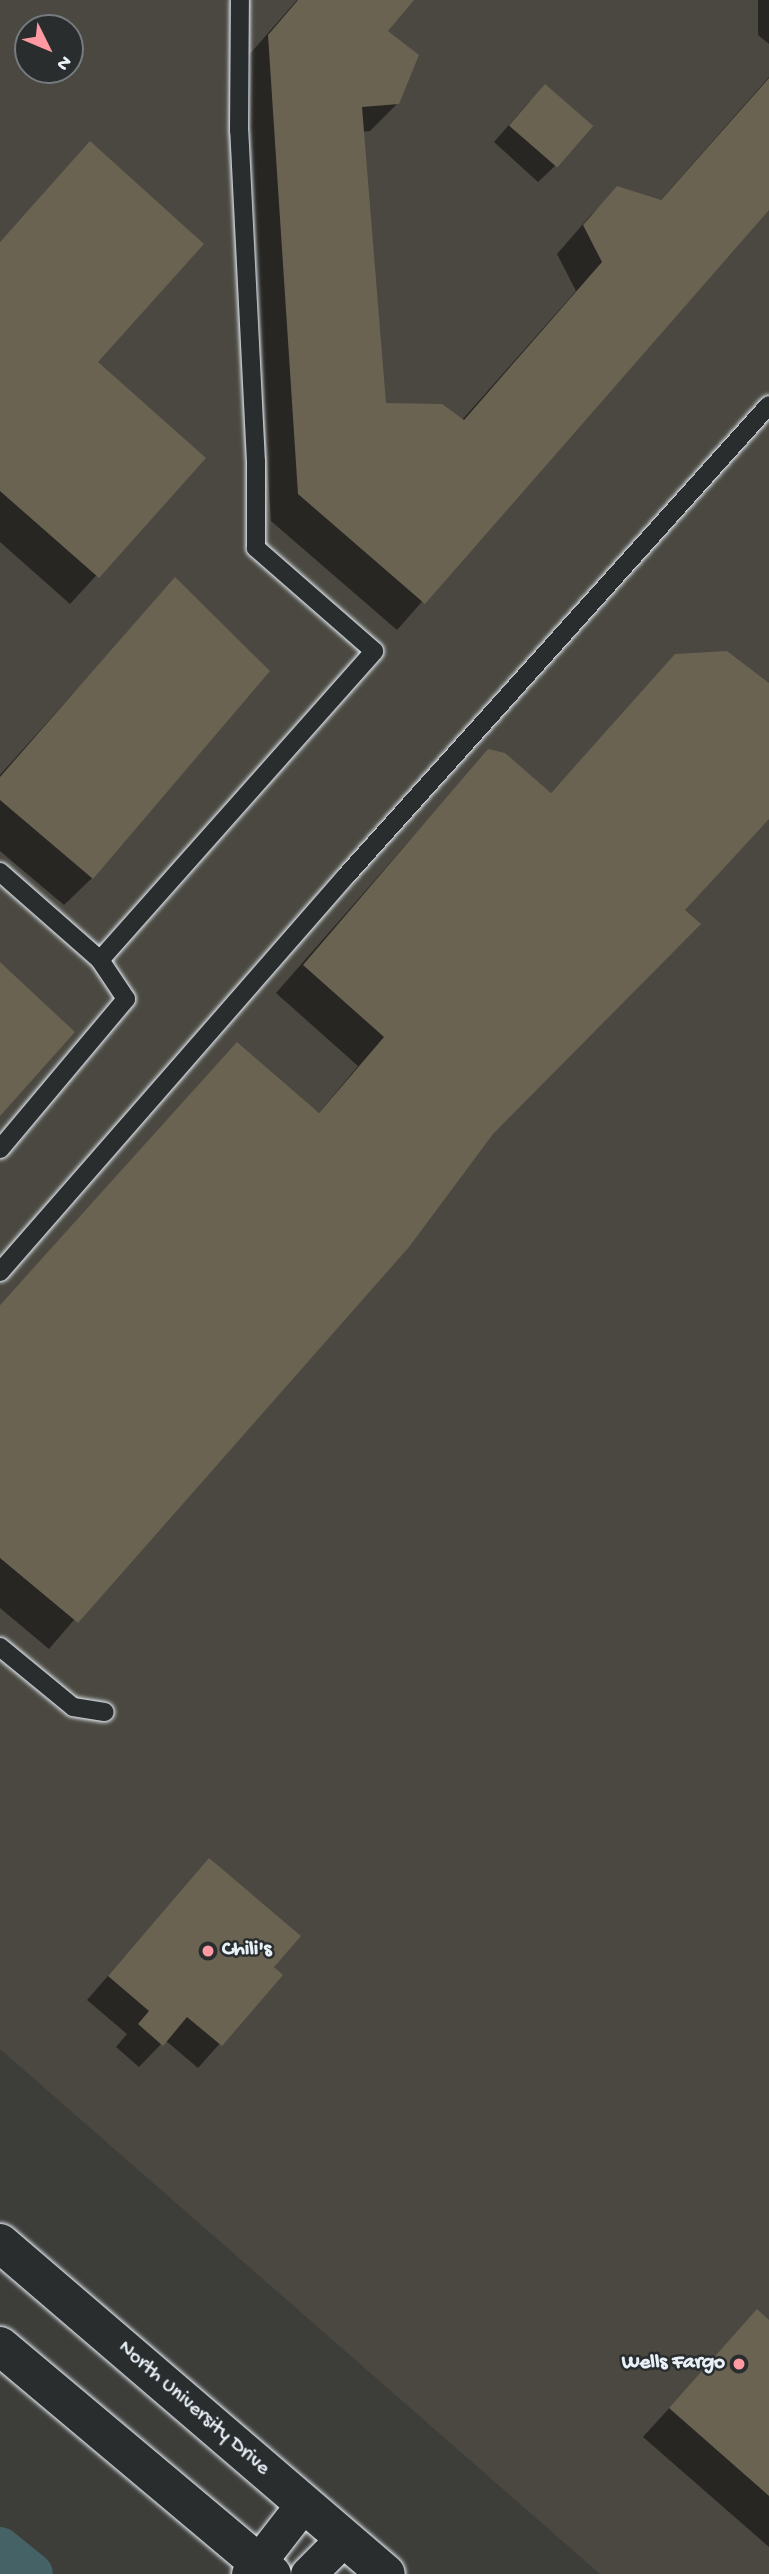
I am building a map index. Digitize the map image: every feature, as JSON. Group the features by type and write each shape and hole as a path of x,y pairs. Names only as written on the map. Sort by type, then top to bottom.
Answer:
{"main road":[{"name":"North University Drive","path":"0,2243 386,2574"},
{"path":"0,2346 260,2570"}],"street":[{"path":"260,2570 304,2503"},
{"path":"308,2574 344,2538"}],"lane":[{"path":"100,960 374,651 256,548 256,462 239,131 240,0"},
{"path":"0,1272 355,866 769,405"},
{"path":"0,872 100,960 124,991 123,1007 0,1149"},
{"path":"0,1647 73,1707 105,1712"}],"shaded area":[{"path":"0,0 769,0 769,2574 600,2574 0,2049"}],"building":[{"path":"298,0 414,0 388,31 419,55 399,104 362,107 386,403 442,404 464,420 602,262 583,225 617,186 661,200 769,78 769,210 425,604 298,494 268,35"},
{"path":"545,84 593,126 557,167 509,126"},
{"path":"90,141 204,244 98,362 206,458 99,578 0,491 0,242"},
{"path":"175,577 270,671 93,879 0,800 0,777"},
{"path":"727,651 769,683 769,819 685,910 701,924 493,1134 409,1247 78,1623 0,1558 0,1305 237,1042 319,1113 384,1037 303,965 488,749 505,753 551,793 675,654"},
{"path":"0,962 75,1032 0,1116"},
{"name":"Chili's","path":"209,1858 301,1936 274,1967 283,1975 222,2046 187,2017 163,2046 138,2024 149,2011 108,1976"},
{"name":"Wells Fargo","path":"757,2309 769,2320 769,2496 669,2408"}],"waterway":[{"path":"0,2548 32,2574"}],"place":[{"name":"Chili's","path":"208,1951"},
{"name":"Wells Fargo","path":"739,2364"}]}
